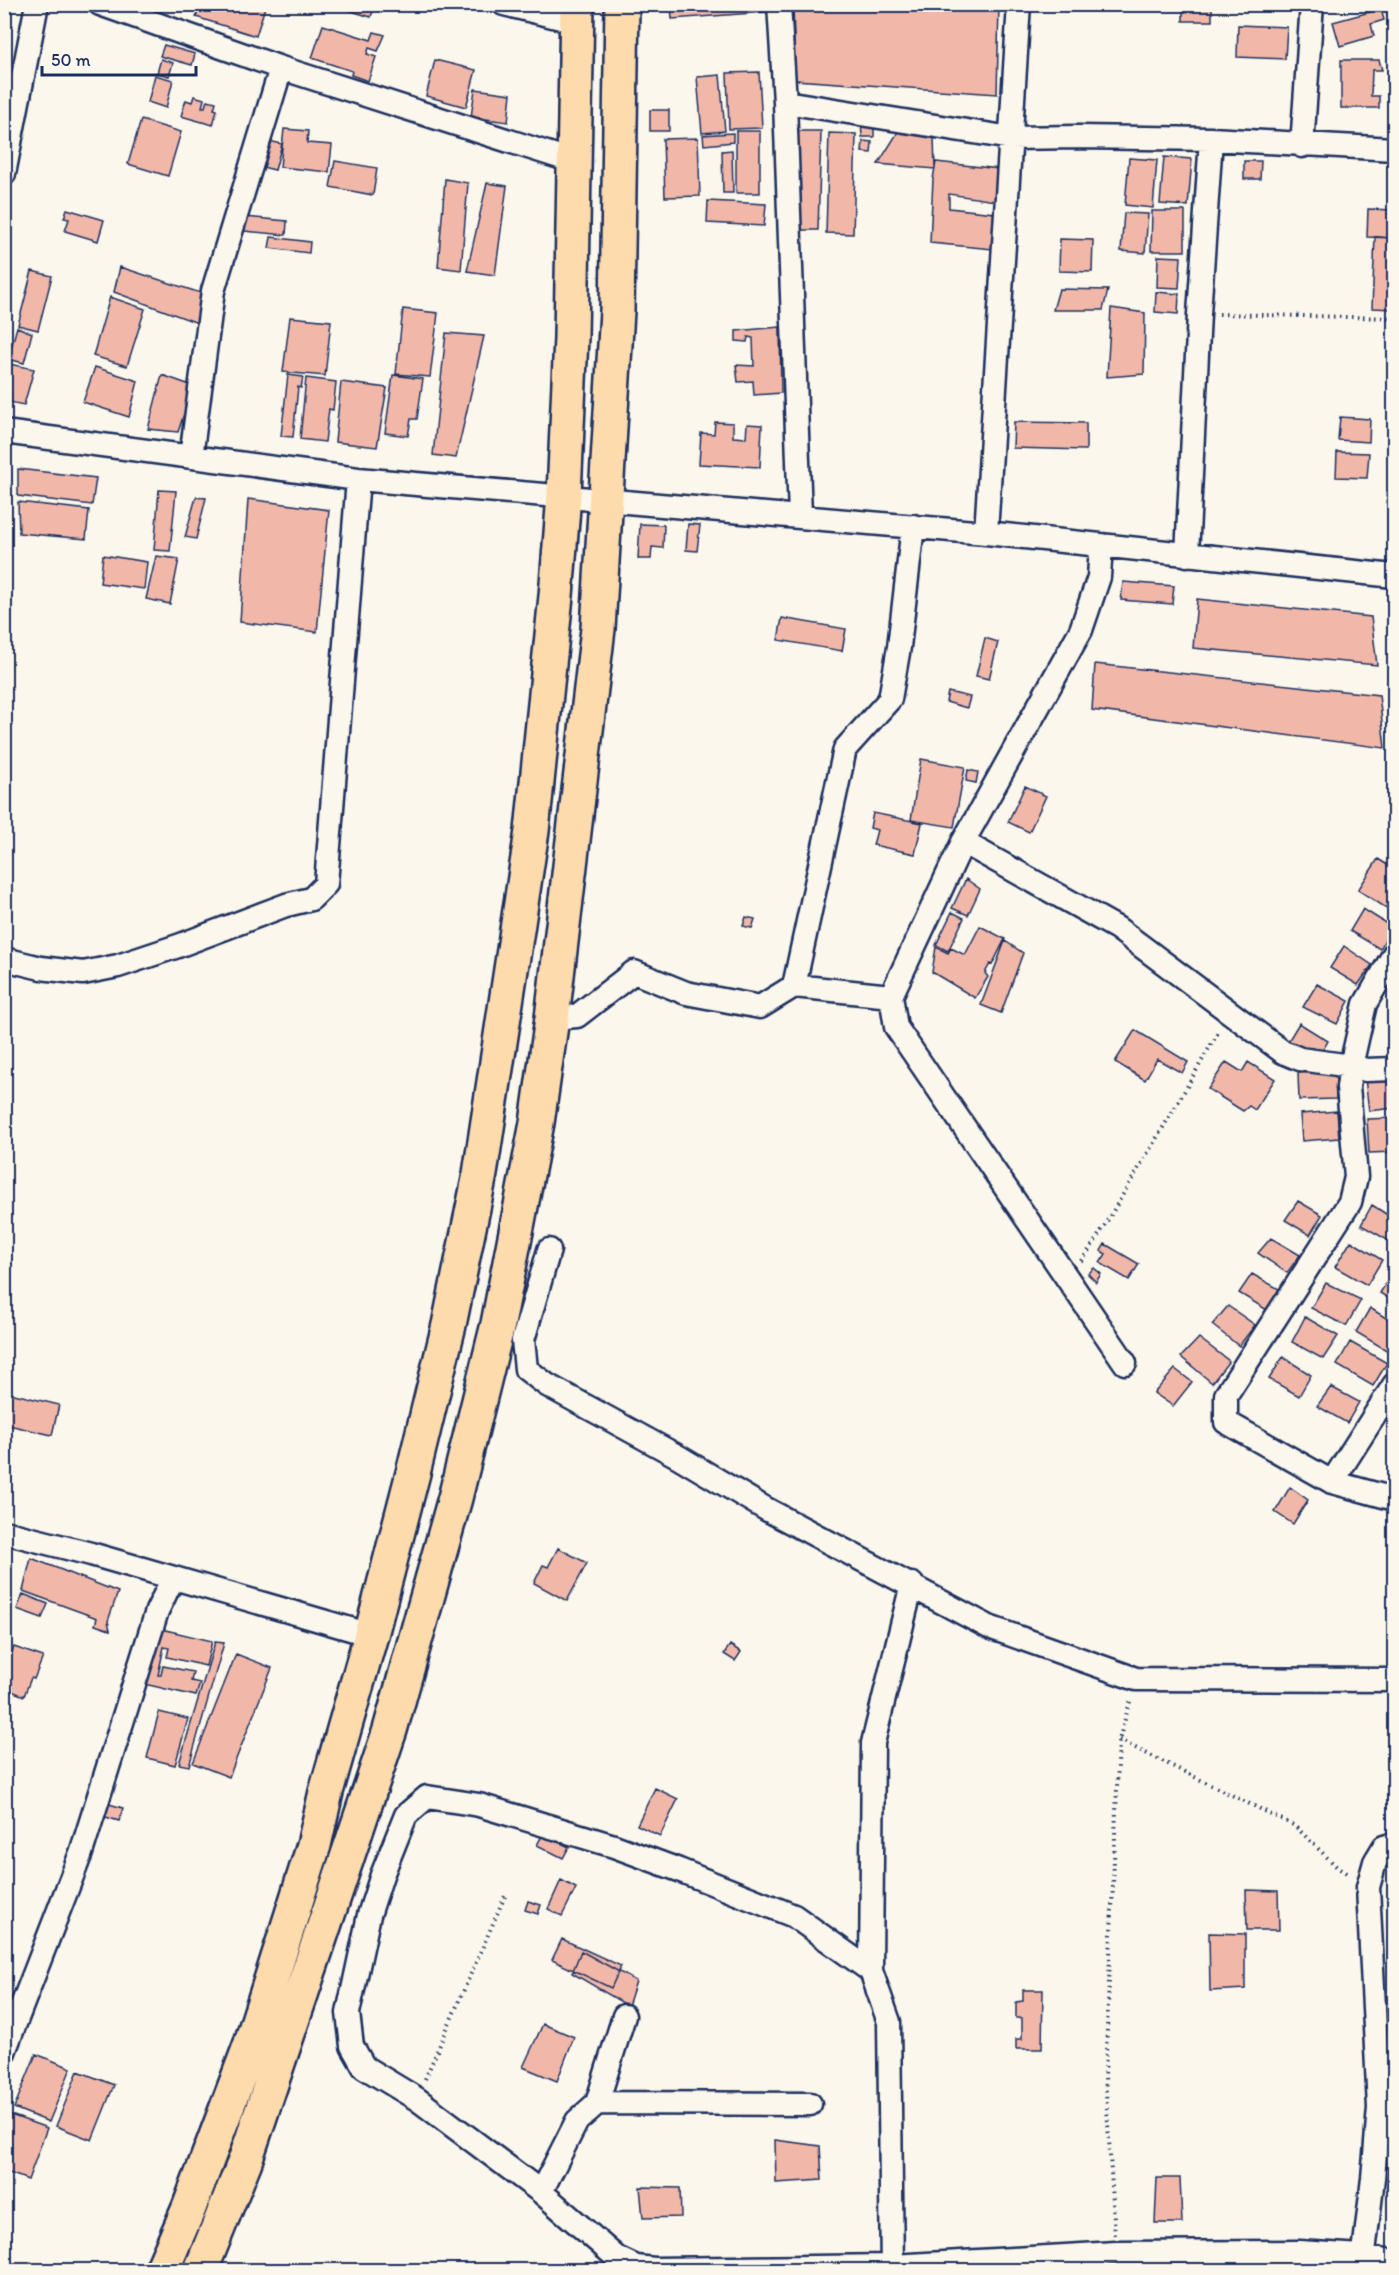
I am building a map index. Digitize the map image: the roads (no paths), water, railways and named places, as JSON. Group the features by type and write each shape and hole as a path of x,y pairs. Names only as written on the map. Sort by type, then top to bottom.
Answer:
{"main road":[{"path":"201,2271 245,2161 390,1730 455,1498 498,1324 537,1123 552,1018 598,629 617,311 622,4"},
{"path":"162,2271 193,2197 254,2035 314,1845 326,1792 371,1635 413,1473 449,1325 480,1174 532,831 556,596 564,495 575,162 577,13"}],"street":[{"path":"4,174 38,4"},
{"path":"100,4 281,68 575,162"},
{"path":"504,4 577,13"},
{"path":"779,4 785,102 800,516"},
{"path":"986,533 1019,4"},
{"path":"1302,146 1311,4"},
{"path":"191,457 213,291 281,68"},
{"path":"785,102 1011,138 1078,136 1395,149"},
{"path":"1187,555 1199,314 1211,140"},
{"path":"4,432 358,479 913,526 1395,576"},
{"path":"4,959 41,968 83,973 118,966 286,905 311,900 326,884 358,479"},
{"path":"794,986 844,749 890,699 899,648 913,526"},
{"path":"1101,545 1099,577 1081,630 963,842 891,996 896,1027 1125,1363"},
{"path":"963,842 1117,928 1283,1052 1300,1059 1366,1070 1395,1069"},
{"path":"1395,954 1365,1004 1347,1087 1356,1178 1350,1202 1226,1395 1226,1422 1332,1482 1395,1499"},
{"path":"552,1018 577,1016 634,972 686,993 760,1007 794,986 891,996"},
{"path":"549,1250 524,1340 526,1369 547,1385 679,1457 766,1509 912,1584 989,1627 1136,1679 1395,1680"},
{"path":"1332,1482 1395,1385"},
{"path":"4,1532 371,1635"},
{"path":"4,2052 81,1853 157,1611 173,1578"},
{"path":"892,2268 889,2022 871,1971 873,1743 912,1584"},
{"path":"871,1971 794,1916 679,1870 614,1846 479,1805 427,1797 406,1815 382,1875 369,1915 348,2013 352,2046 364,2067 417,2099 541,2193 617,2258 636,2267 654,2269 892,2268 1116,2253 1299,2252 1362,2263 1395,2261"},
{"path":"1362,2263 1379,2108 1368,1887 1376,1862 1384,1847 1395,1844"},
{"path":"541,2193 577,2121 597,2103 624,2016"},
{"path":"597,2103 810,2104"}]}
